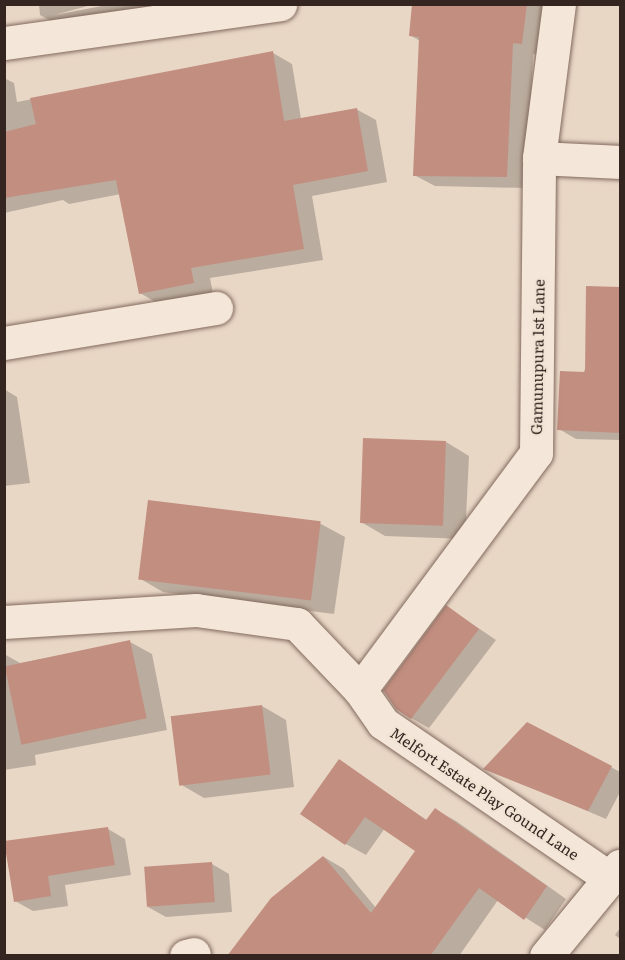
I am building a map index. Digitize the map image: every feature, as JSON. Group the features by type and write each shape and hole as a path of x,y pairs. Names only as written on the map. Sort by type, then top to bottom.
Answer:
{"street":[{"path":"4,43 280,4"},
{"name":"Gamunupura 1st Lane","path":"360,690 536,453 539,158 559,4"},
{"path":"539,158 621,162"},
{"path":"4,343 216,308"},
{"name":"Melfort Estate Play Gound Lane","path":"4,622 196,610 297,624 360,690 383,723 616,872"},
{"path":"546,956 616,872"}],"building":[{"path":"412,4 527,4 522,44 513,43 507,177 413,176 419,37 409,36"},
{"path":"273,51 284,121 357,108 368,171 293,185 304,249 191,268 194,283 139,294 116,180 4,198 4,132 36,124 30,98"},
{"path":"586,286 621,287 621,433 557,430 560,371 585,372"},
{"path":"363,438 446,441 443,526 360,523"},
{"path":"148,500 321,521 311,601 138,579"},
{"path":"446,605 479,629 411,719 396,709 383,690"},
{"path":"130,640 147,718 21,745 5,667"},
{"path":"262,705 271,774 179,786 171,716"},
{"path":"527,722 612,766 588,811 483,769"},
{"path":"339,759 426,820 435,808 547,886 524,920 479,888 430,956 227,956 271,898 323,856 371,913 415,851 365,817 345,845 300,814"},
{"path":"108,827 115,865 48,876 51,896 14,902 4,841"},
{"path":"212,862 215,902 147,907 144,867"}]}
